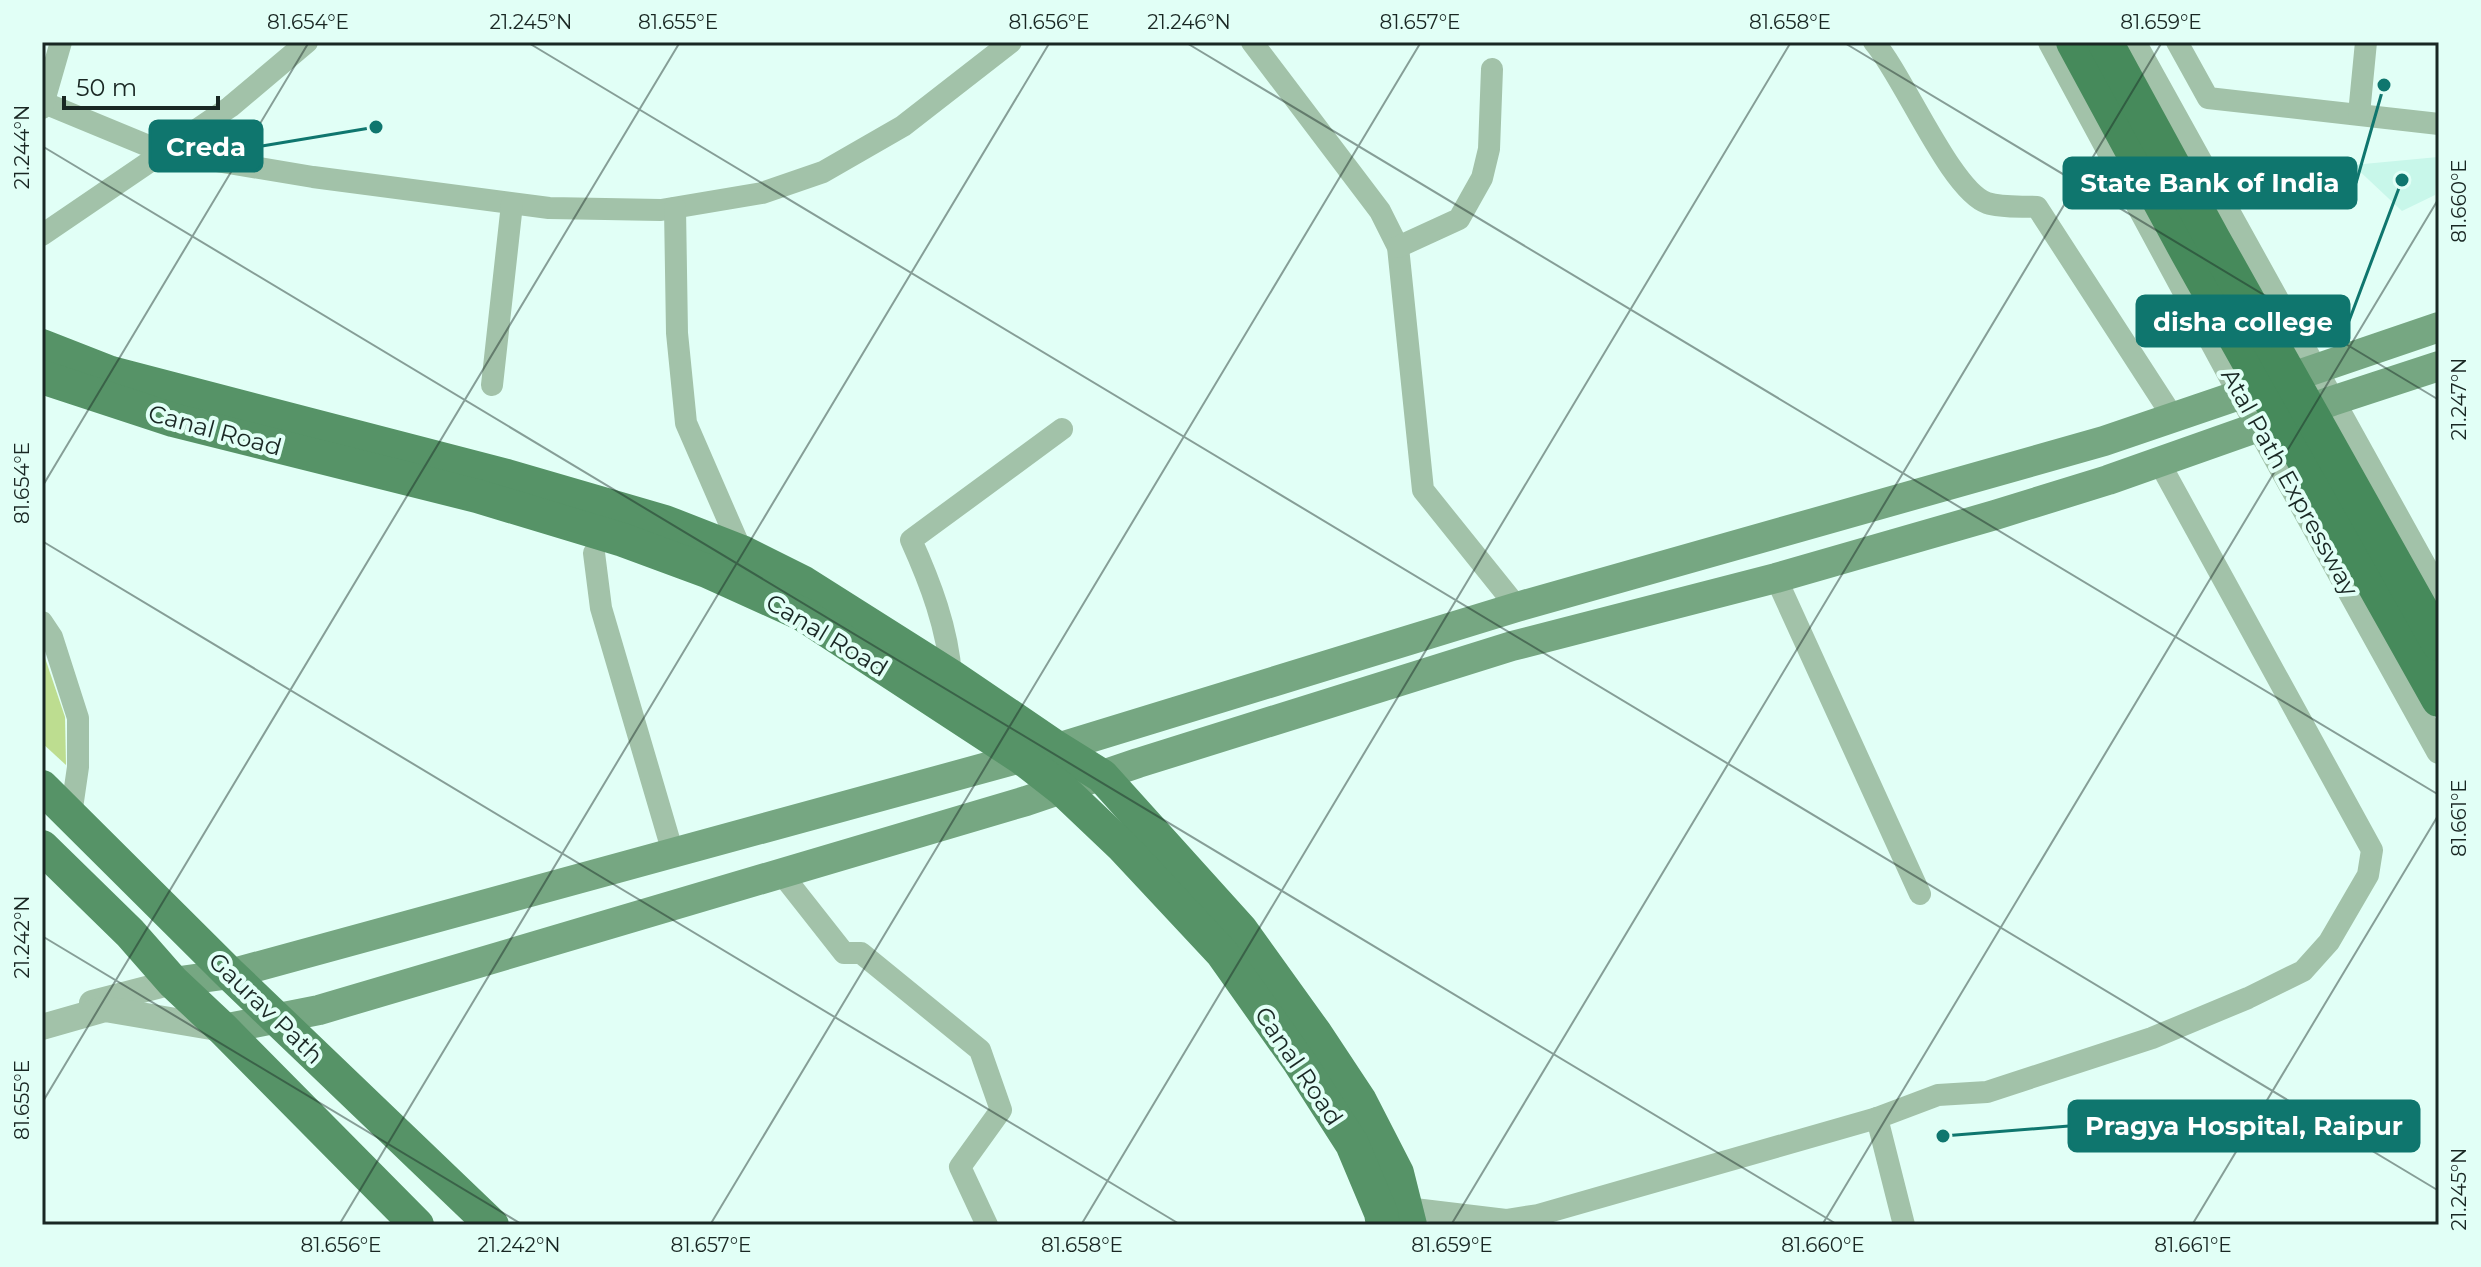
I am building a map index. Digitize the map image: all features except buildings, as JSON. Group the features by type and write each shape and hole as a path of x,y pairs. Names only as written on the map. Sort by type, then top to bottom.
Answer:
{"highway":[{"path":"2074,42 2189,254 2439,699"},
{"path":"2105,42 2439,643"}],"main road":[{"path":"173,982 230,974 1057,748 1517,607 2104,441 2439,327"},
{"path":"42,346 111,373 665,522 742,552 804,583 951,676 1102,776 1241,930 1360,1101 1397,1173 1395,1218"},
{"path":"223,1029 319,1010 781,873 1062,789 1512,646 1776,578 1995,515 2117,477 2439,366"},
{"name":"Canal Road","path":"42,377 92,396 236,438 477,496 623,540 707,571 802,614 1022,758 1062,789 1122,846 1222,953 1300,1063 1395,1218"},
{"path":"2104,441 2117,477"},
{"name":"Gaurav Path","path":"42,787 230,974 492,1225"},
{"path":"42,847 417,1225"}],"street":[{"path":"61,42 42,104 163,152 313,177 512,204 565,209 661,210 762,193 823,172 903,126 1011,42"},
{"path":"42,235 230,107 307,42"},
{"path":"1252,42 1380,211 1398,247 1423,490 1517,607"},
{"path":"1874,42 1886,55 1919,116 1972,196 1989,204 2037,207 2173,417"},
{"name":"Atal Path Expressway","path":"2051,42 2439,751"},
{"path":"2133,42 2439,594"},
{"path":"2177,42 2208,98 2439,124"},
{"path":"2359,114 2366,42"},
{"path":"1398,247 1459,219 1482,178 1489,149 1492,69"},
{"path":"492,385 512,204"},
{"path":"675,208 677,333 686,423 742,552"},
{"path":"951,676 949,648 911,540 1062,429"},
{"path":"1395,1218 1506,1220 1538,1215 1877,1118 1938,1095 1987,1092 2152,1038 2303,971 2329,942 2368,875 2372,850 2159,462"},
{"path":"594,553 601,608 673,853"},
{"path":"1776,578 1920,894"},
{"path":"42,622 52,637 78,718 78,767 71,815"},
{"path":"781,873 844,953 861,953 980,1050 1001,1110 960,1167 987,1225"},
{"path":"42,1016 173,982"},
{"path":"42,1027 105,1009 223,1029"},
{"path":"1877,1118 1904,1225"}],"shaded area":[{"path":"2438,157 2435,195 2402,211 2353,165"}],"green space":[{"path":"42,649 65,717 66,765 42,743"}],"place":[{"name":"State Bank of India","path":"2384,85"},
{"name":"Creda","path":"376,127"},
{"name":"disha college","path":"2402,180"},
{"name":"Pragya Hospital, Raipur","path":"1943,1136"}]}
